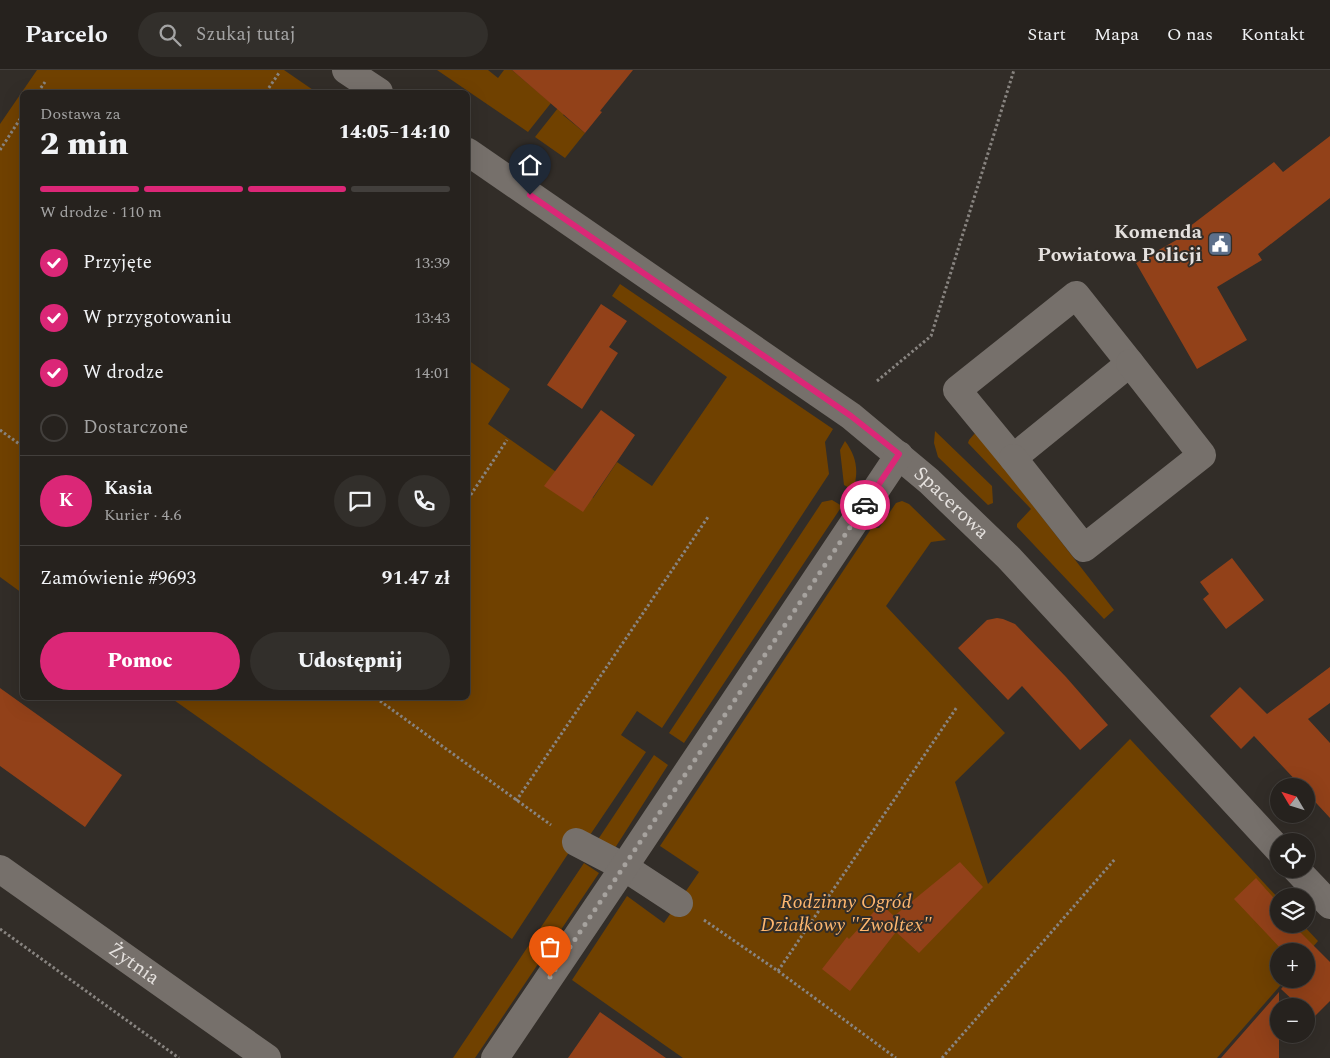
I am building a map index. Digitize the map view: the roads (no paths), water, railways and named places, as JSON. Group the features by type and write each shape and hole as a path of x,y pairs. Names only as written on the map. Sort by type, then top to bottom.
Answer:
{"street":[{"path":"346,70 377,90"},
{"name":"Spacerowa","path":"470,153 851,416 899,454 1009,558 1270,840"},
{"path":"1076,295 1130,363 1202,455 1084,548 957,390 1076,295"},
{"path":"1013,458 1130,363"},
{"path":"495,1058 899,454"},
{"path":"576,842 624,867 679,903"},
{"name":"Żytnia","path":"0,870 267,1058"},
{"path":"1304,878 1330,905"}],"place":[{"name":"Komenda Powiatowa Policji","path":"1220,244"}],"park label":[{"name":"Rodzinny Ogród Działkowy \"Zwoltex\"","path":"846,914"}]}
